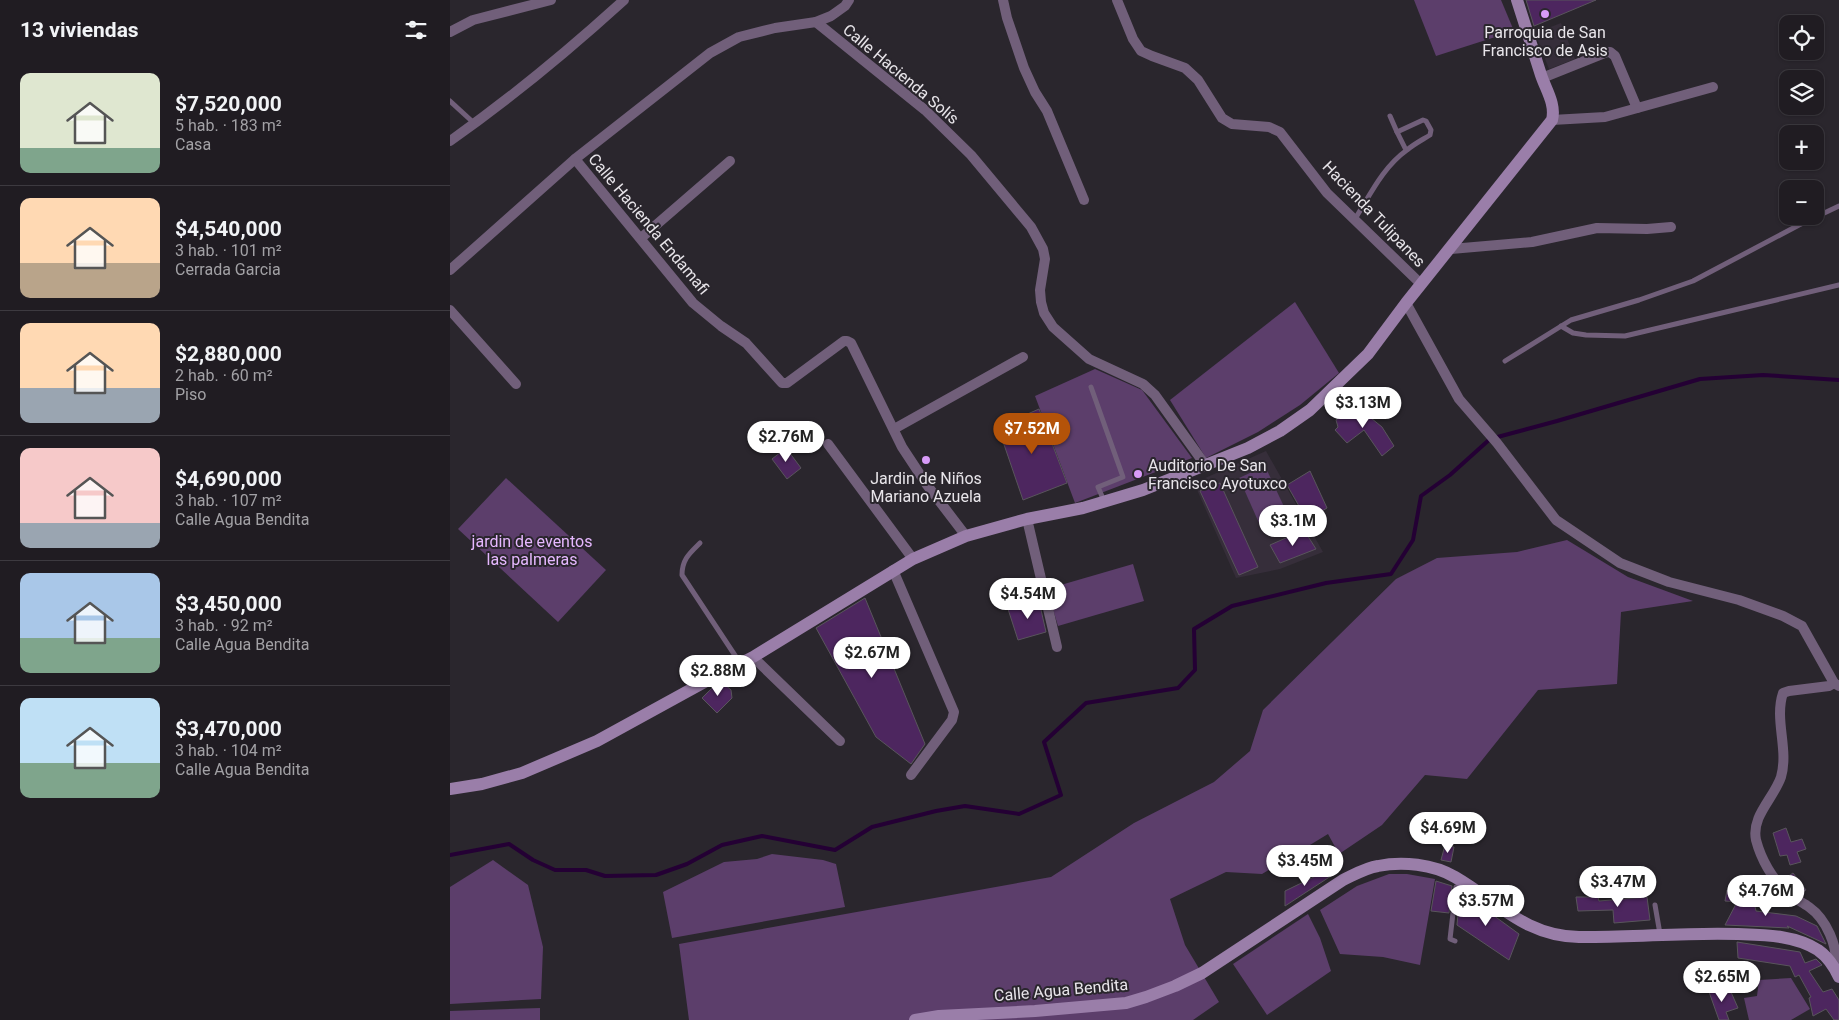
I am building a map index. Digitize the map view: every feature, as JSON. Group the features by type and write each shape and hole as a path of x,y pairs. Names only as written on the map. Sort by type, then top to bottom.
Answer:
{"main road":[{"path":"450,789 482,784 522,773 596,742 752,657 914,558 966,536 1027,519 1083,508 1143,490 1248,448 1280,431 1310,410 1368,354 1406,303 1552,120 1552,102 1542,78 1517,0"},
{"name":"Calle Agua Bendita","path":"915,1020 939,1016 1035,1011 1126,1003 1146,997 1202,973 1343,880 1377,866 1400,864 1423,866 1454,876 1520,922 1540,931 1577,937 1660,934 1766,935 1797,940 1818,950 1837,972"}],"street":[{"path":"450,32 473,20 551,0"},
{"path":"450,141 475,124 578,41 624,0"},
{"path":"450,270 575,159 710,53 738,37 775,28 816,22 831,16 850,0"},
{"path":"1003,0 1024,68 1035,92 1047,111 1084,200"},
{"name":"Hacienda Tulipanes","path":"1117,0 1133,39 1141,51 1185,68 1198,80 1222,118 1232,124 1269,127 1280,132 1327,193 1421,284"},
{"name":"Calle Hacienda Solís","path":"816,22 925,110 971,155 1031,227 1043,249 1045,260 1040,290 1041,302 1044,313 1053,327 1089,359 1143,384 1154,395 1206,466"},
{"path":"1542,78 1610,52 1616,56 1637,108"},
{"path":"1552,120 1605,117 1713,87"},
{"name":"Calle Hacienda Endamafi","path":"575,159 693,303 746,343 782,383 787,383 844,341 851,344 902,447 966,536"},
{"path":"641,238 730,162"},
{"path":"1451,249 1532,242 1597,228 1647,229 1671,227"},
{"path":"1406,303 1459,399 1497,443 1556,520 1620,563 1669,582 1739,600 1783,616 1802,626 1836,685 1790,690 1782,693 1779,712 1783,767 1778,783 1760,814 1756,826 1756,837 1760,851 1778,883 1787,892 1810,908 1824,924 1836,957 1837,972"},
{"path":"450,310 516,384"},
{"path":"894,429 1023,357"},
{"path":"828,444 914,558"},
{"path":"1027,519 1057,647"},
{"path":"893,570 954,712 952,720 911,775"},
{"path":"752,657 840,741"}],"lane":[{"path":"450,101 475,124"},
{"path":"1390,116 1406,150"},
{"path":"1355,219 1382,175 1406,150 1430,135 1431,130 1426,121 1422,120 1397,132"},
{"path":"1505,361 1571,320 1640,300 1693,281 1839,206"},
{"path":"1561,326 1573,333 1626,336 1839,285"},
{"path":"1091,387 1124,478 1098,487 1104,502"},
{"path":"700,543 685,558 682,575 740,663"},
{"path":"1455,941 1450,939 1456,887"},
{"path":"1655,905 1660,934"}],"shaded area":[{"path":"1561,23 1575,59 1549,69 1535,33"},
{"path":"1266,451 1323,552 1280,569 1236,578 1194,483"}],"green space":[{"path":"1414,0 1501,0 1514,31 1436,56"},
{"path":"1295,302 1339,373 1300,405 1258,432 1206,458 1170,400"},
{"path":"1095,369 1142,390 1192,458 1075,503 1035,396"},
{"path":"1265,466 1287,513 1259,523 1239,478"},
{"name":"jardin de eventos las palmeras","path":"506,478 606,570 558,622 458,529"},
{"path":"1567,540 1628,577 1693,601 1621,612 1617,684 1538,690 1467,779 1425,775 1382,825 1339,854 1328,834 1262,874 1226,872 1170,899 1185,945 1219,1002 1193,1020 689,1020 679,944 1051,877 1134,823 1214,782 1250,751 1263,710 1396,579 1437,558 1517,552"},
{"path":"1133,564 1144,601 1058,626 1047,589"},
{"path":"772,854 823,860 836,864 845,907 672,938 663,892 724,862 757,859"},
{"path":"493,860 528,885 543,947 541,999 450,1004 450,887"},
{"path":"1389,874 1407,874 1435,879 1420,965 1383,957 1340,954 1320,910 1357,886"},
{"path":"1308,914 1320,938 1331,971 1267,1015 1233,964"},
{"path":"1791,978 1810,1009 1791,1020 1749,1020 1744,998 1757,996 1759,980"},
{"path":"540,1008 540,1020 450,1020 450,1011"}],"building":[{"name":"Parroquia de San Francisco de Asis","path":"1526,0 1596,0 1534,26"},
{"path":"1357,403 1382,427 1394,446 1382,456 1364,430 1347,443 1335,430 1338,427 1336,420"},
{"path":"1039,409 1067,483 1023,500 998,427"},
{"path":"786,448 801,468 787,479 772,459"},
{"path":"1310,471 1327,508 1307,520 1287,485"},
{"path":"1220,483 1258,567 1239,575 1200,491"},
{"path":"1304,530 1316,549 1280,563 1270,545"},
{"path":"865,598 925,744 911,764 876,737 816,628"},
{"path":"1039,601 1046,632 1018,640 1008,609"},
{"path":"722,682 731,690 732,698 717,713 702,698 713,687"},
{"path":"1786,828 1791,842 1802,839 1806,849 1797,852 1801,862 1790,865 1787,855 1780,856 1773,833"},
{"path":"1445,845 1454,847 1451,862 1441,860"},
{"path":"1328,870 1331,876 1285,906 1285,891"},
{"path":"1793,873 1806,890 1800,893 1784,879"},
{"path":"1436,881 1452,886 1449,913 1431,911"},
{"path":"1727,890 1752,893 1756,911 1796,916 1817,926 1826,944 1787,926 1789,928 1725,925 1737,902 1725,901"},
{"path":"1460,891 1519,934 1509,960 1457,925"},
{"path":"1576,897 1598,897 1599,901 1647,897 1650,920 1614,923 1613,910 1578,911"},
{"path":"1737,942 1800,952 1805,963 1816,959 1822,965 1809,971 1823,992 1832,989 1839,1000 1839,1020 1834,1020 1826,1009 1813,1016 1809,998 1811,997 1799,975 1795,977 1790,966 1738,958"},
{"path":"1719,986 1723,994 1731,992 1738,1008 1726,1012 1729,1020 1719,1020 1708,989"}],"waterway":[{"path":"450,855 509,844 533,860 555,870 586,870 605,876 656,875 687,864 722,845 762,836 835,850 872,827 936,811 965,806 1019,814 1061,795 1044,742 1086,703 1178,688 1195,670 1194,629 1232,606 1326,583 1391,574 1413,540 1421,496 1450,475 1490,439 1700,379 1763,375 1839,380"}],"place":[{"name":"Parroquia de San Francisco de Asis","path":"1545,14"},
{"name":"Jardin de Niños Mariano Azuela","path":"926,460"},
{"name":"Auditorio De San Francisco Ayotuxco","path":"1138,474"}]}
